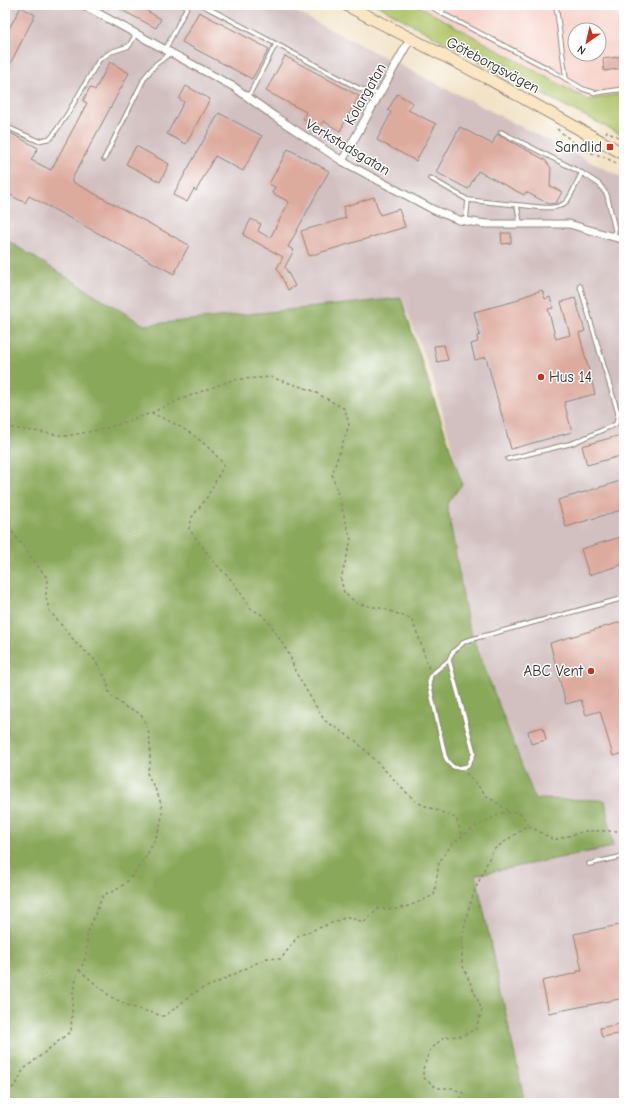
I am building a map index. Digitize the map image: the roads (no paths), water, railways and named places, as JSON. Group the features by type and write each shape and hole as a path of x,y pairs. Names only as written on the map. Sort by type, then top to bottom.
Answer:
{"street":[{"name":"Verkstadsgatan","path":"83,5 234,87 342,161 434,210 466,221 486,224 569,224 624,240"},
{"name":"Göteborgsvägen","path":"342,7 487,78 624,154"},
{"name":"Kolargatan","path":"342,161 410,40"}],"lane":[{"path":"5,15 7,5"},
{"path":"104,159 145,77 168,51 188,5"},
{"path":"202,5 360,89 380,95"},
{"path":"428,5 566,79 576,86 596,93 624,89"},
{"path":"442,5 443,14"},
{"path":"556,5 566,79"},
{"path":"5,126 38,141 51,138 68,113 99,60 111,52 129,46 136,34"},
{"path":"248,97 276,44"},
{"path":"501,132 582,173 599,184 607,195 615,230 614,237"},
{"path":"430,178 468,200 552,207 566,202 582,173"},
{"path":"466,221 468,200"},
{"path":"517,205 520,224"},
{"path":"508,460 573,444 616,424 618,413 580,286"},
{"path":"618,413 624,411"},
{"path":"449,660 474,753 468,766 461,768 453,768 448,765 429,683 431,675 449,660 452,653 465,641 624,598"},
{"path":"589,864 624,856"}],"place":[{"name":"Sandlid","path":"610,147"},
{"name":"Hus 14","path":"541,377"},
{"name":"ABC Vent","path":"591,671"}]}
